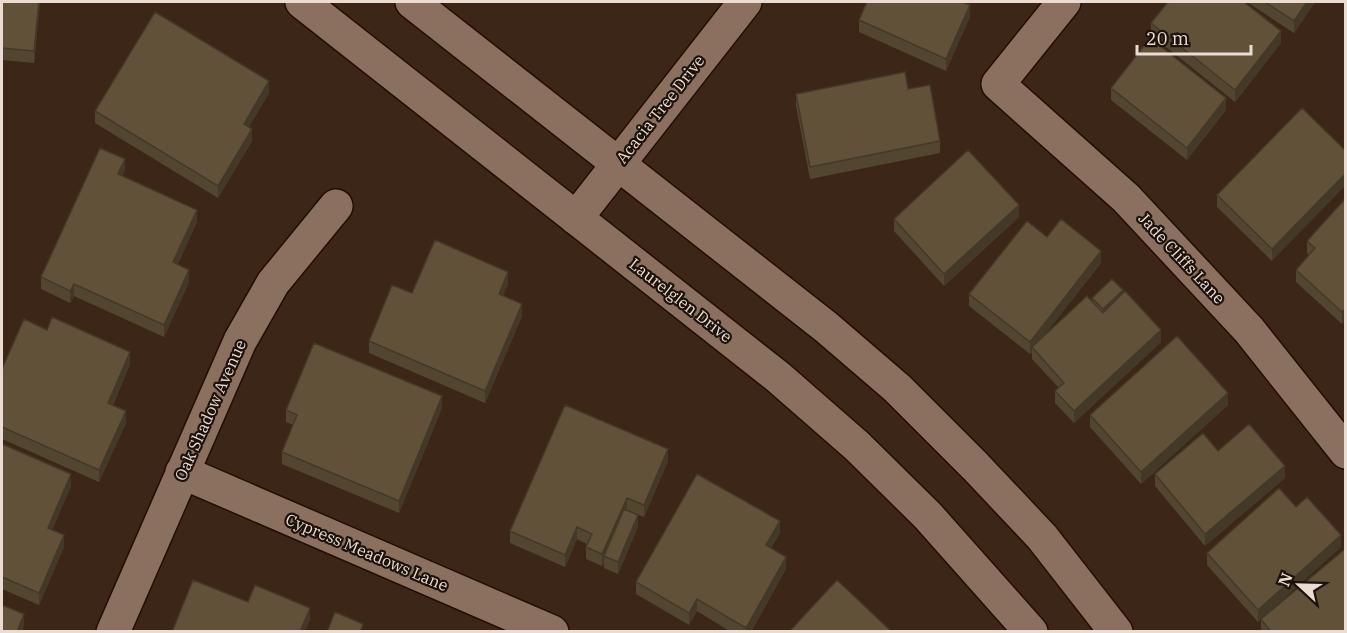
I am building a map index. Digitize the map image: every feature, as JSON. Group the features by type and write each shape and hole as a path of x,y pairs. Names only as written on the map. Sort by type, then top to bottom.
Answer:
{"street":[{"name":"Laurelglen Drive","path":"302,2 778,377 857,446 928,516 1031,632"},
{"path":"412,2 619,162 826,327 897,388 1042,537 1116,632"},
{"name":"Acacia Tree Drive","path":"576,218 745,2"},
{"name":"Jade Cliffs Lane","path":"1064,2 998,84 1126,198 1249,330 1346,452"},
{"name":"Oak Shadow Avenue","path":"113,632 240,341 273,283 336,206"},
{"name":"Cypress Meadows Lane","path":"182,472 552,632"}],"building":[{"path":"2,2 39,2 34,51 2,48"},
{"path":"867,2 962,2 970,5 946,59 859,20"},
{"path":"1168,2 1244,2 1281,31 1235,90 1151,23"},
{"path":"1265,2 1307,2 1294,21"},
{"path":"155,12 269,81 244,124 252,129 218,186 95,111"},
{"path":"1150,38 1226,98 1187,148 1111,88"},
{"path":"905,72 908,89 930,85 940,141 810,167 796,94"},
{"path":"1302,108 1346,151 1346,173 1272,249 1217,195"},
{"path":"100,148 125,159 118,174 197,210 173,262 189,270 164,325 74,284 70,291 41,277"},
{"path":"968,150 1019,205 944,274 894,219"},
{"path":"1346,198 1346,308 1342,312 1296,270 1315,248 1307,241"},
{"path":"1061,219 1101,251 1030,342 969,294 1027,221 1047,237"},
{"path":"435,240 508,272 499,294 522,304 485,391 369,341 392,285 412,293"},
{"path":"1112,279 1123,290 1103,309 1092,298"},
{"path":"1125,291 1161,330 1074,411 1055,391 1064,383 1032,347 1087,296 1103,313"},
{"path":"52,317 130,352 108,403 126,411 99,470 2,427 2,369 24,319 47,330"},
{"path":"1177,336 1228,393 1141,472 1090,415"},
{"path":"314,343 442,396 399,501 282,452 297,415 286,410"},
{"path":"565,405 668,449 644,505 627,498 602,554 586,547 592,534 577,527 565,555 510,531"},
{"path":"1249,424 1285,466 1205,534 1155,474 1203,433 1218,451"},
{"path":"2,444 71,474 48,528 64,535 39,593 2,577"},
{"path":"697,474 780,521 766,545 786,557 746,628 697,599 689,613 636,582"},
{"path":"1279,488 1296,507 1307,497 1341,535 1258,610 1207,553"},
{"path":"624,509 638,515 618,562 604,556"},
{"path":"1345,549 1346,632 1271,632 1261,619"},
{"path":"193,580 248,602 255,585 310,608 300,632 172,632"},
{"path":"837,580 892,632 789,632"},
{"path":"2,605 24,614 17,632 2,632"},
{"path":"335,612 363,624 360,632 327,632"}]}
